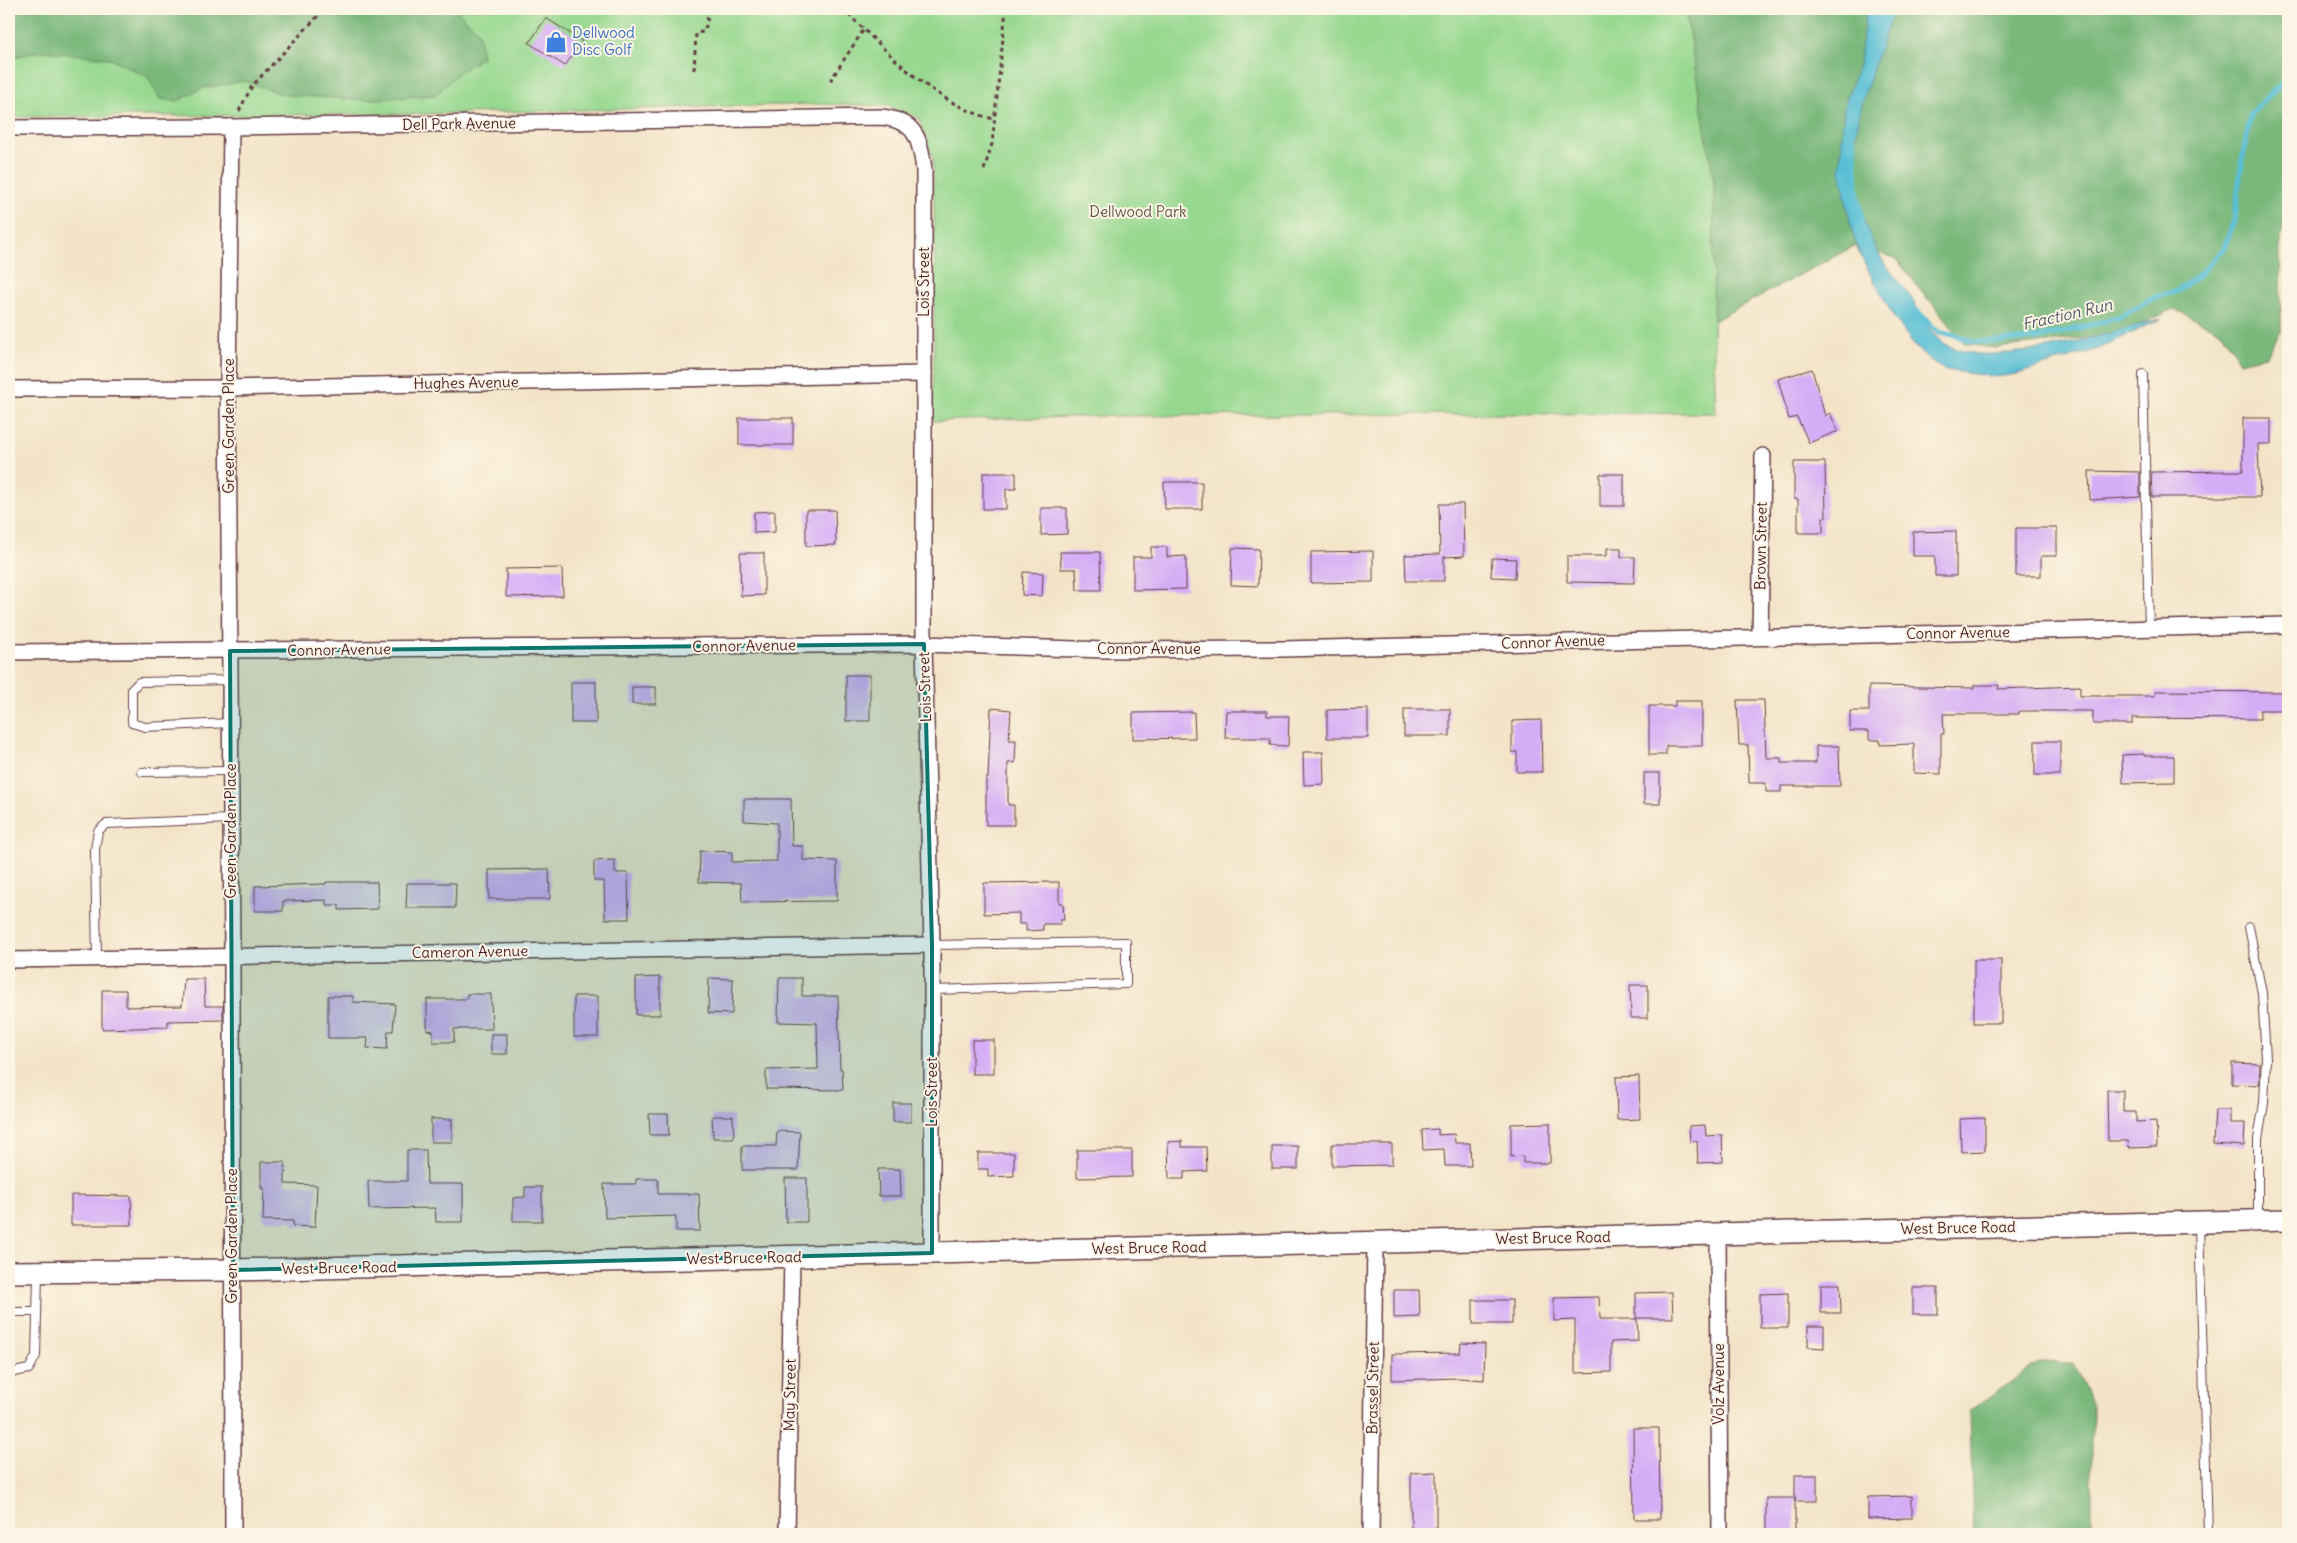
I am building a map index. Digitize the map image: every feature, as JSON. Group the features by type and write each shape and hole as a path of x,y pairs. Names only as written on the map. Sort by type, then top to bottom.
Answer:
{"street":[{"name":"Dell Park Avenue","path":"9,128 231,127 880,117 896,119 907,125"},
{"name":"Lois Street","path":"907,125 917,138 924,170 924,644 932,945 932,1253"},
{"name":"Green Garden Place","path":"231,127 228,388 232,956 232,1534"},
{"name":"Hughes Avenue","path":"9,389 228,388 924,374"},
{"name":"Brown Street","path":"1760,636 1763,456"},
{"name":"Connor Avenue","path":"9,652 924,644 1105,650 1282,649 1760,636 2288,625"},
{"name":"Cameron Avenue","path":"9,960 932,945"},
{"name":"West Bruce Road","path":"9,1272 233,1270 2288,1220"},
{"name":"Volz Avenue","path":"1718,1234 1720,1534"},
{"name":"Brassel Street","path":"1371,1534 1375,1242"},
{"name":"May Street","path":"787,1534 792,1257"}],"lane":[{"path":"2143,374 2149,629"},
{"path":"230,680 139,682 132,689 132,723 145,727 230,723"},
{"path":"142,772 230,771"},
{"path":"97,958 95,849 98,831 106,824 231,819"},
{"path":"2248,927 2262,993 2266,1058 2264,1103 2258,1139 2258,1221"},
{"path":"932,945 1126,942 1126,984 932,990"},
{"path":"2199,1222 2208,1534"},
{"path":"9,1373 30,1369 36,1356 38,1272"},
{"path":"9,1312 37,1312"}],"path":[{"path":"231,127 252,86 317,17 319,9"},
{"path":"694,70 696,33 700,33 705,29 708,9"},
{"path":"842,9 903,66 935,91 961,108 994,119"},
{"path":"984,170 992,144 1006,9"},
{"path":"830,81 864,29"}],"highlighted area":[{"path":"924,644 932,945 932,1253 233,1270 230,651"}],"green space":[{"name":"Dellwood Park","path":"9,9 2097,9 2130,295 1928,300 1896,258 1854,246 1713,321 1716,413 1107,416 933,421 935,250 933,158 919,118 887,106 821,104 425,114 9,117"},
{"path":"9,9 456,9 479,33 482,57 456,75 436,95 363,100 284,95 245,81 203,88 178,101 160,99 148,77 109,58 42,51 9,58"},
{"path":"1685,9 2288,9 2288,205 2286,205 2280,249 2281,331 2266,356 2240,362 2222,332 2174,309 2120,334 1995,348 1965,344 1896,258 1854,246 1713,321 1714,182"},
{"path":"2039,1362 2073,1363 2092,1403 2092,1534 1973,1534 1970,1411"}],"water":[{"path":"1866,9 1894,9 1873,70 1857,128 1854,156 1856,186 1863,217 1876,249 1936,337 1952,348 1964,351 1983,354 2010,353 2067,344 2161,319 2098,349 2017,374 1995,377 1946,370 1930,360 1915,346 1893,316 1858,251 1850,222 1840,170 1844,106 1860,61"}],"building":[{"name":"Dellwood Disc Golf","path":"546,18 582,41 565,66 529,43"},
{"path":"1812,369 1825,416 1830,413 1838,431 1809,443 1797,417 1789,419 1778,379"},
{"path":"739,418 793,418 793,445 739,445"},
{"path":"2243,418 2271,418 2271,444 2258,444 2260,497 2152,497 2151,472 2243,471"},
{"path":"1794,462 1825,462 1826,518 1823,517 1823,533 1798,533 1798,499 1794,499"},
{"path":"2089,471 2140,472 2140,497 2090,500"},
{"path":"983,473 1016,473 1016,489 1006,489 1006,509 983,509"},
{"path":"1600,474 1624,474 1624,506 1600,506"},
{"path":"1164,482 1202,482 1202,509 1165,509"},
{"path":"1439,504 1463,504 1464,556 1444,557 1444,581 1406,581 1405,555 1440,554"},
{"path":"1041,508 1067,508 1067,534 1041,535"},
{"path":"806,510 835,510 836,545 806,546"},
{"path":"775,511 775,532 754,533 754,512"},
{"path":"2016,528 2057,528 2057,556 2041,556 2041,576 2016,576"},
{"path":"1956,531 1956,576 1935,576 1935,556 1913,556 1913,532"},
{"path":"1151,547 1167,547 1167,557 1186,556 1186,589 1133,590 1133,557 1151,557"},
{"path":"1232,548 1259,549 1258,586 1231,585"},
{"path":"1607,548 1621,548 1621,557 1635,557 1634,583 1567,582 1567,556 1607,556"},
{"path":"1373,551 1373,582 1311,583 1311,552"},
{"path":"1060,552 1100,552 1101,590 1077,590 1076,569 1061,569"},
{"path":"740,553 764,553 764,595 741,596"},
{"path":"1492,558 1516,559 1515,578 1491,577"},
{"path":"562,568 563,596 506,597 506,569"},
{"path":"1023,572 1043,573 1042,596 1022,595"},
{"path":"846,675 870,675 870,721 846,721"},
{"path":"571,682 596,682 596,723 571,723"},
{"path":"1974,685 1999,685 1998,689 2080,686 2080,696 2155,696 2155,691 2288,692 2288,710 2260,710 2260,719 2132,718 2132,724 2093,724 2093,711 2019,711 2019,714 1943,714 1944,734 1941,734 1941,774 1914,773 1914,744 1880,745 1880,740 1869,740 1869,731 1850,731 1850,711 1869,711 1869,686 1974,688"},
{"path":"632,687 656,687 656,704 632,704"},
{"path":"1737,700 1764,700 1766,758 1781,758 1781,763 1816,763 1816,746 1839,746 1840,786 1781,786 1781,792 1766,792 1766,783 1749,783 1748,745 1739,745"},
{"path":"1675,701 1702,701 1702,746 1666,746 1666,755 1649,755 1649,706 1675,706"},
{"path":"991,708 1011,710 1009,740 1016,740 1015,763 1008,763 1008,805 1014,805 1014,825 986,825 986,778 988,778"},
{"path":"1368,709 1368,738 1327,738 1327,710"},
{"path":"1404,709 1450,709 1450,736 1404,736"},
{"path":"1226,711 1267,711 1267,716 1289,716 1288,746 1270,745 1270,738 1225,738"},
{"path":"1194,712 1195,738 1133,739 1133,713"},
{"path":"1541,720 1542,772 1517,772 1517,752 1512,752 1512,721"},
{"path":"2035,741 2060,741 2060,775 2035,775"},
{"path":"1303,752 1323,752 1324,784 1304,785"},
{"path":"2144,754 2144,756 2174,756 2174,782 2123,783 2122,755"},
{"path":"1644,773 1660,773 1660,804 1644,804"},
{"path":"744,799 791,799 792,846 803,846 803,860 837,861 837,901 742,902 741,883 699,882 700,851 732,852 732,862 777,861 777,823 744,821"},
{"path":"615,860 615,873 628,873 629,919 605,919 604,881 594,881 594,861"},
{"path":"549,869 550,899 489,899 489,870"},
{"path":"326,882 377,882 378,909 339,910 339,905 326,905 326,900 283,901 283,911 255,911 255,886 326,884"},
{"path":"1059,882 1059,903 1063,903 1064,920 1060,920 1060,924 1043,924 1043,930 1026,931 1026,924 1019,924 1019,913 984,914 984,883"},
{"path":"407,883 456,883 455,908 406,908"},
{"path":"1974,960 2001,960 2001,1023 1974,1023"},
{"path":"660,977 660,1015 636,1015 636,978"},
{"path":"709,978 733,979 732,1014 708,1013"},
{"path":"779,978 802,978 802,996 838,996 840,1069 842,1069 843,1090 766,1089 766,1070 818,1069 817,1023 778,1022"},
{"path":"184,979 204,979 205,1006 223,1006 223,1020 168,1021 168,1027 102,1029 102,990 126,990 126,1007 182,1006"},
{"path":"1630,985 1648,985 1648,1018 1631,1018"},
{"path":"467,994 491,994 492,1029 454,1029 454,1042 433,1042 433,1031 427,1030 427,999 467,999"},
{"path":"328,996 353,996 353,1002 395,1004 393,1031 388,1031 387,1049 367,1048 368,1038 328,1038"},
{"path":"574,996 598,996 598,1037 574,1037"},
{"path":"491,1034 507,1034 507,1054 491,1054"},
{"path":"972,1040 994,1040 994,1074 972,1074"},
{"path":"2232,1063 2260,1064 2259,1085 2232,1084"},
{"path":"1639,1076 1640,1119 1617,1120 1616,1077"},
{"path":"2107,1090 2123,1090 2123,1112 2136,1112 2136,1122 2156,1121 2157,1147 2129,1148 2128,1141 2108,1141"},
{"path":"893,1103 911,1103 911,1122 893,1122"},
{"path":"2215,1110 2230,1110 2230,1123 2245,1123 2244,1146 2213,1144"},
{"path":"649,1114 668,1114 669,1135 650,1135"},
{"path":"712,1116 733,1116 734,1138 713,1138"},
{"path":"1985,1118 1985,1151 1961,1152 1960,1119"},
{"path":"431,1119 452,1119 452,1142 431,1142"},
{"path":"1550,1123 1550,1163 1523,1163 1523,1156 1511,1157 1511,1124"},
{"path":"1705,1125 1706,1136 1722,1135 1723,1162 1698,1163 1697,1141 1690,1142 1689,1126"},
{"path":"1438,1129 1438,1135 1454,1134 1455,1143 1470,1143 1471,1166 1445,1166 1444,1149 1423,1150 1422,1130"},
{"path":"777,1131 800,1132 798,1170 742,1170 742,1146 776,1146"},
{"path":"1182,1141 1182,1147 1206,1147 1207,1171 1184,1172 1184,1179 1169,1179 1168,1142"},
{"path":"1332,1144 1392,1144 1392,1165 1332,1166"},
{"path":"1272,1146 1298,1146 1298,1169 1272,1169"},
{"path":"407,1150 426,1150 427,1184 463,1184 463,1222 436,1222 435,1208 369,1209 368,1181 407,1181"},
{"path":"1077,1150 1132,1150 1132,1177 1077,1178"},
{"path":"978,1153 1014,1153 1014,1176 988,1177 988,1169 978,1169"},
{"path":"261,1162 285,1162 285,1184 317,1185 315,1227 293,1226 293,1221 263,1220 264,1188 261,1188"},
{"path":"878,1169 900,1169 901,1196 879,1196"},
{"path":"785,1178 807,1178 807,1222 786,1222"},
{"path":"636,1179 658,1179 658,1194 699,1194 700,1231 676,1231 676,1216 605,1218 604,1184 636,1184"},
{"path":"525,1187 542,1187 542,1221 513,1221 513,1198 525,1197"},
{"path":"71,1195 131,1196 132,1225 71,1225"},
{"path":"1821,1284 1840,1284 1841,1313 1821,1313"},
{"path":"1913,1288 1938,1288 1938,1314 1913,1314"},
{"path":"1394,1290 1419,1290 1420,1317 1394,1318"},
{"path":"1672,1292 1673,1318 1636,1318 1636,1293"},
{"path":"1788,1293 1788,1328 1760,1328 1760,1294"},
{"path":"1599,1297 1600,1319 1637,1319 1638,1341 1611,1342 1611,1372 1575,1373 1575,1320 1554,1321 1554,1298"},
{"path":"1473,1300 1512,1300 1512,1324 1473,1324"},
{"path":"1808,1326 1824,1326 1824,1348 1808,1347"},
{"path":"1461,1343 1485,1344 1484,1380 1460,1378 1392,1380 1392,1354 1460,1353"},
{"path":"1633,1428 1659,1428 1660,1519 1634,1519"},
{"path":"1436,1472 1436,1534 1411,1534 1411,1473"},
{"path":"1795,1475 1817,1475 1817,1501 1795,1501"},
{"path":"1912,1496 1912,1518 1868,1519 1868,1497"},
{"path":"1766,1498 1795,1498 1795,1534 1766,1534"}],"waterway":[{"name":"Fraction Run","path":"1916,310 1939,333 1953,334 1973,342 2035,339 2118,318 2155,297 2178,291 2202,272 2224,248 2235,218 2242,160 2251,113 2282,83 2288,83"},
{"name":"Fraction Run","path":"1854,140 1857,193 1862,218"}],"place":[{"name":"Dellwood Disc Golf","path":"556,42"}]}
